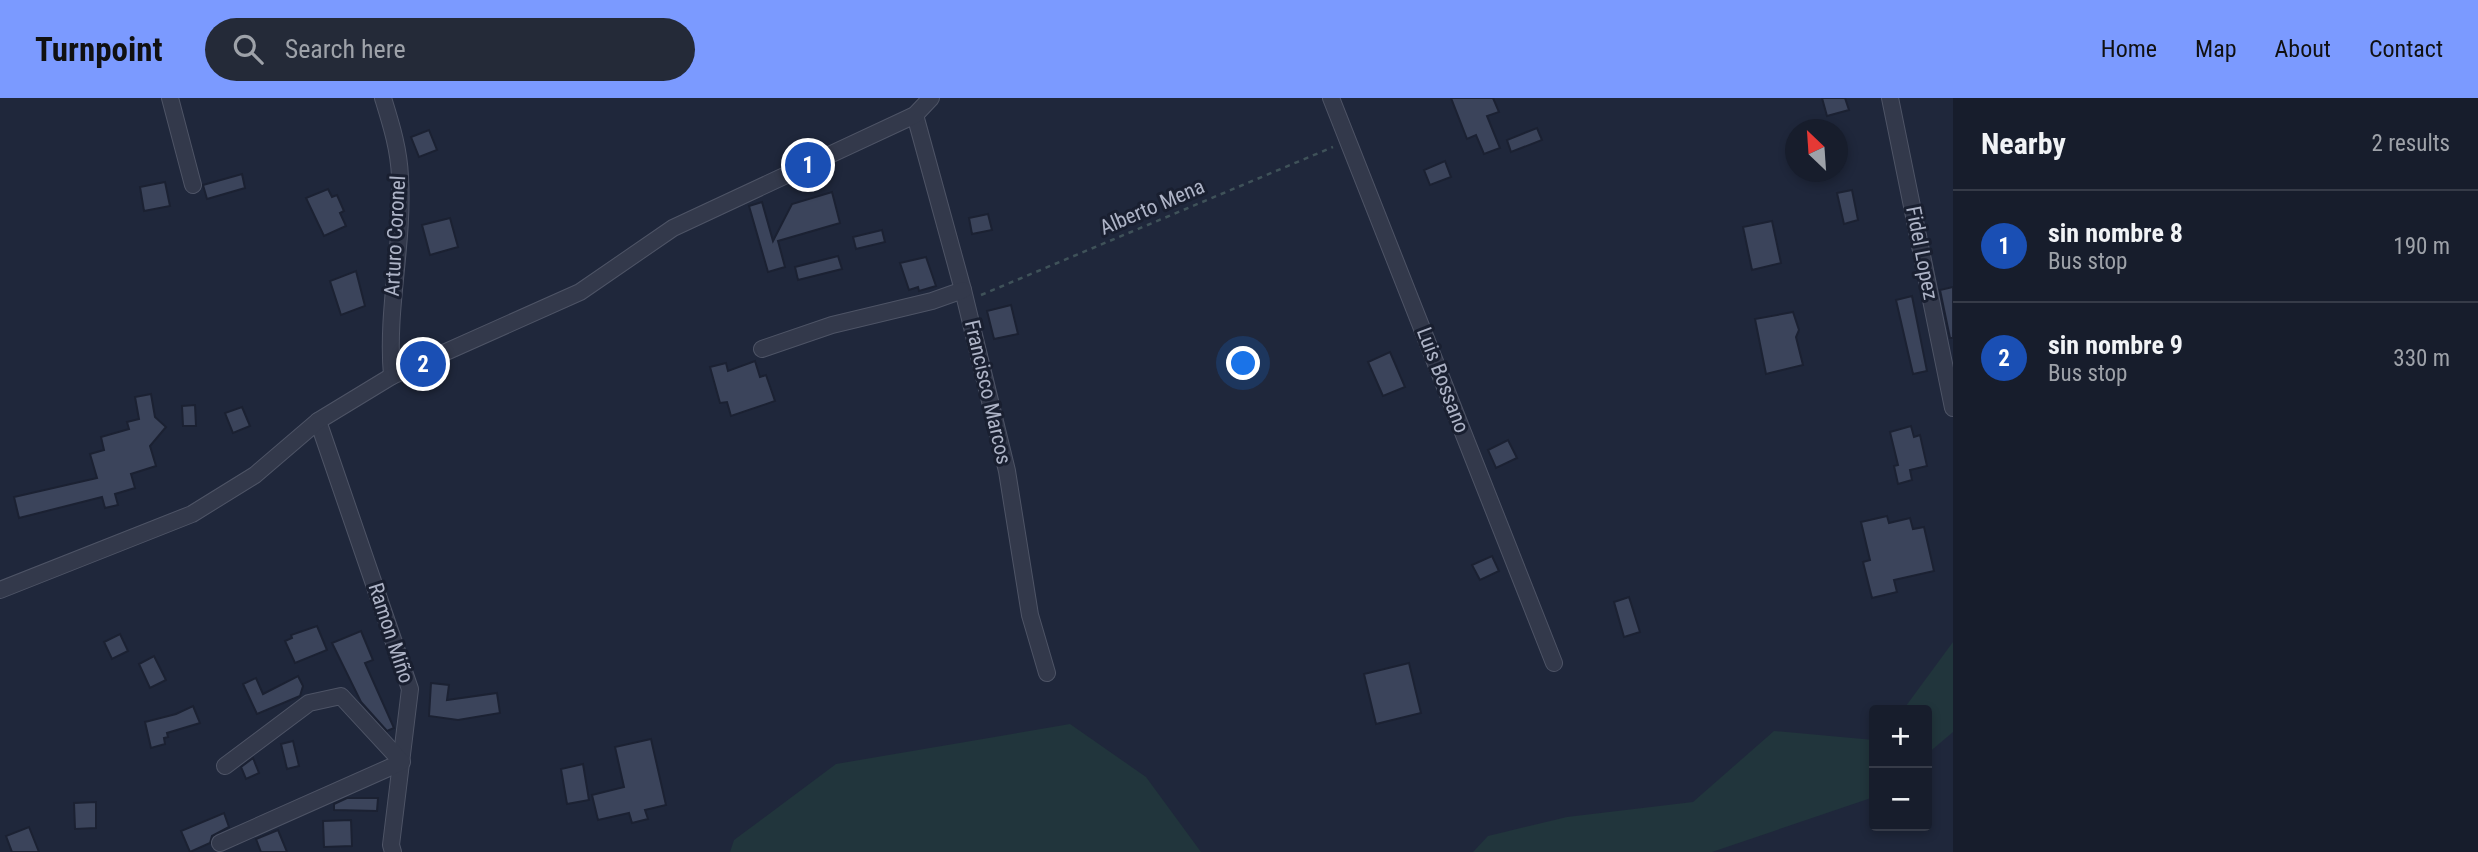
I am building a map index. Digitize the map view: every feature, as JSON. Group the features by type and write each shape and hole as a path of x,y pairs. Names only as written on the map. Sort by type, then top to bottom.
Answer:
{"street":[{"path":"170,98 192,185"},
{"name":"Arturo Coronel","path":"383,98 395,139 400,175 400,214 388,340 392,376"},
{"path":"0,590 192,514 255,475 318,421 392,376 580,292 673,228 915,115 931,98"},
{"name":"Luis Bossano","path":"1331,98 1554,663"},
{"name":"Fidel Lopez","path":"1890,98 1953,408"},
{"name":"Francisco Marcos","path":"915,115 965,296 1007,471 1030,615 1047,673"},
{"path":"762,349 832,325 932,301 965,296"},
{"name":"Ramon Miño","path":"318,421 410,689 391,845 393,852"},
{"path":"220,843 401,762 341,696 309,703 225,766"}],"path":[{"name":"Alberto Mena","path":"965,296 1055,267 1349,140"}],"shaded area":[{"path":"1953,642 1953,732 1932,750 1932,705 1907,705"},
{"path":"1070,724 1146,777 1201,852 730,852 734,840 836,764"},
{"path":"1774,731 1869,740 1869,799 1712,852 1473,852 1488,836 1567,817 1693,802"}],"building":[{"path":"1451,98 1493,98 1499,112 1487,116 1500,148 1484,154 1476,135 1467,139"},
{"path":"1822,98 1845,98 1849,110 1827,116"},
{"path":"1537,128 1542,140 1511,152 1507,140"},
{"path":"429,130 437,150 419,157 411,137"},
{"path":"1445,161 1451,177 1430,185 1424,170"},
{"path":"242,174 245,188 207,199 203,185"},
{"path":"165,182 170,206 144,211 140,187"},
{"path":"328,189 332,197 337,195 344,211 340,213 346,226 324,236 306,198"},
{"path":"1852,190 1858,220 1844,224 1837,193"},
{"path":"832,192 840,223 778,241 785,267 768,272 749,206 762,202 773,241 792,204"},
{"path":"988,214 992,230 972,234 969,218"},
{"path":"450,218 458,247 430,255 422,225"},
{"path":"1772,221 1781,263 1752,270 1743,227"},
{"path":"882,230 885,242 856,249 853,237"},
{"path":"838,256 842,269 798,280 795,267"},
{"path":"926,257 936,286 919,291 918,287 909,290 900,263"},
{"path":"356,271 365,306 341,315 330,281"},
{"path":"1953,287 1953,338 1950,338 1940,290"},
{"path":"1912,296 1927,371 1913,374 1896,300"},
{"path":"1011,305 1018,334 994,339 987,311"},
{"path":"1793,312 1799,330 1796,337 1803,365 1766,374 1755,319"},
{"path":"1390,352 1405,387 1383,396 1368,362"},
{"path":"755,361 760,377 766,375 775,401 731,416 727,402 720,403 710,367 726,363 728,371"},
{"path":"151,394 155,417 166,427 150,446 156,466 131,474 135,488 115,494 118,505 105,508 102,497 19,518 14,497 97,478 90,454 104,450 101,437 129,429 127,422 139,419 135,397"},
{"path":"195,405 196,426 183,426 182,406"},
{"path":"242,407 250,426 233,433 225,413"},
{"path":"1911,426 1914,437 1920,435 1927,466 1910,470 1912,480 1898,484 1894,466 1898,465 1890,432"},
{"path":"1508,440 1517,458 1496,468 1488,450"},
{"path":"1887,516 1889,523 1910,518 1913,529 1924,527 1934,571 1894,580 1897,592 1872,598 1863,562 1870,560 1861,522"},
{"path":"1492,556 1499,571 1480,580 1472,565"},
{"path":"1629,597 1640,632 1624,637 1614,602"},
{"path":"317,626 327,650 295,663 285,641 292,638 291,635"},
{"path":"361,631 373,660 365,663 394,728 387,731 361,702 332,643"},
{"path":"120,634 128,651 112,659 104,642"},
{"path":"154,656 166,680 150,688 139,664"},
{"path":"1409,663 1421,713 1376,724 1364,674"},
{"path":"298,676 303,686 300,696 257,714 243,684 256,678 263,694"},
{"path":"431,683 449,685 447,700 497,693 500,713 458,720 429,716"},
{"path":"193,706 200,723 167,733 165,744 151,748 145,722 176,714"},
{"path":"651,739 666,805 645,810 648,819 632,823 629,813 598,820 592,795 624,787 615,747"},
{"path":"293,741 299,766 287,769 281,744"},
{"path":"253,758 259,773 246,779 241,767"},
{"path":"583,764 589,800 567,804 561,769"},
{"path":"347,798 378,798 377,811 334,810 334,804"},
{"path":"96,802 96,828 75,829 74,803"},
{"path":"224,813 229,827 212,836 210,843 190,852 181,831"},
{"path":"351,820 352,846 324,847 323,821"},
{"path":"29,827 39,852 12,852 6,836"},
{"path":"278,830 287,852 261,852 256,839"}],"place":[{"name":"sin nombre 8","path":"808,165"},
{"name":"sin nombre 9","path":"423,364"}]}
